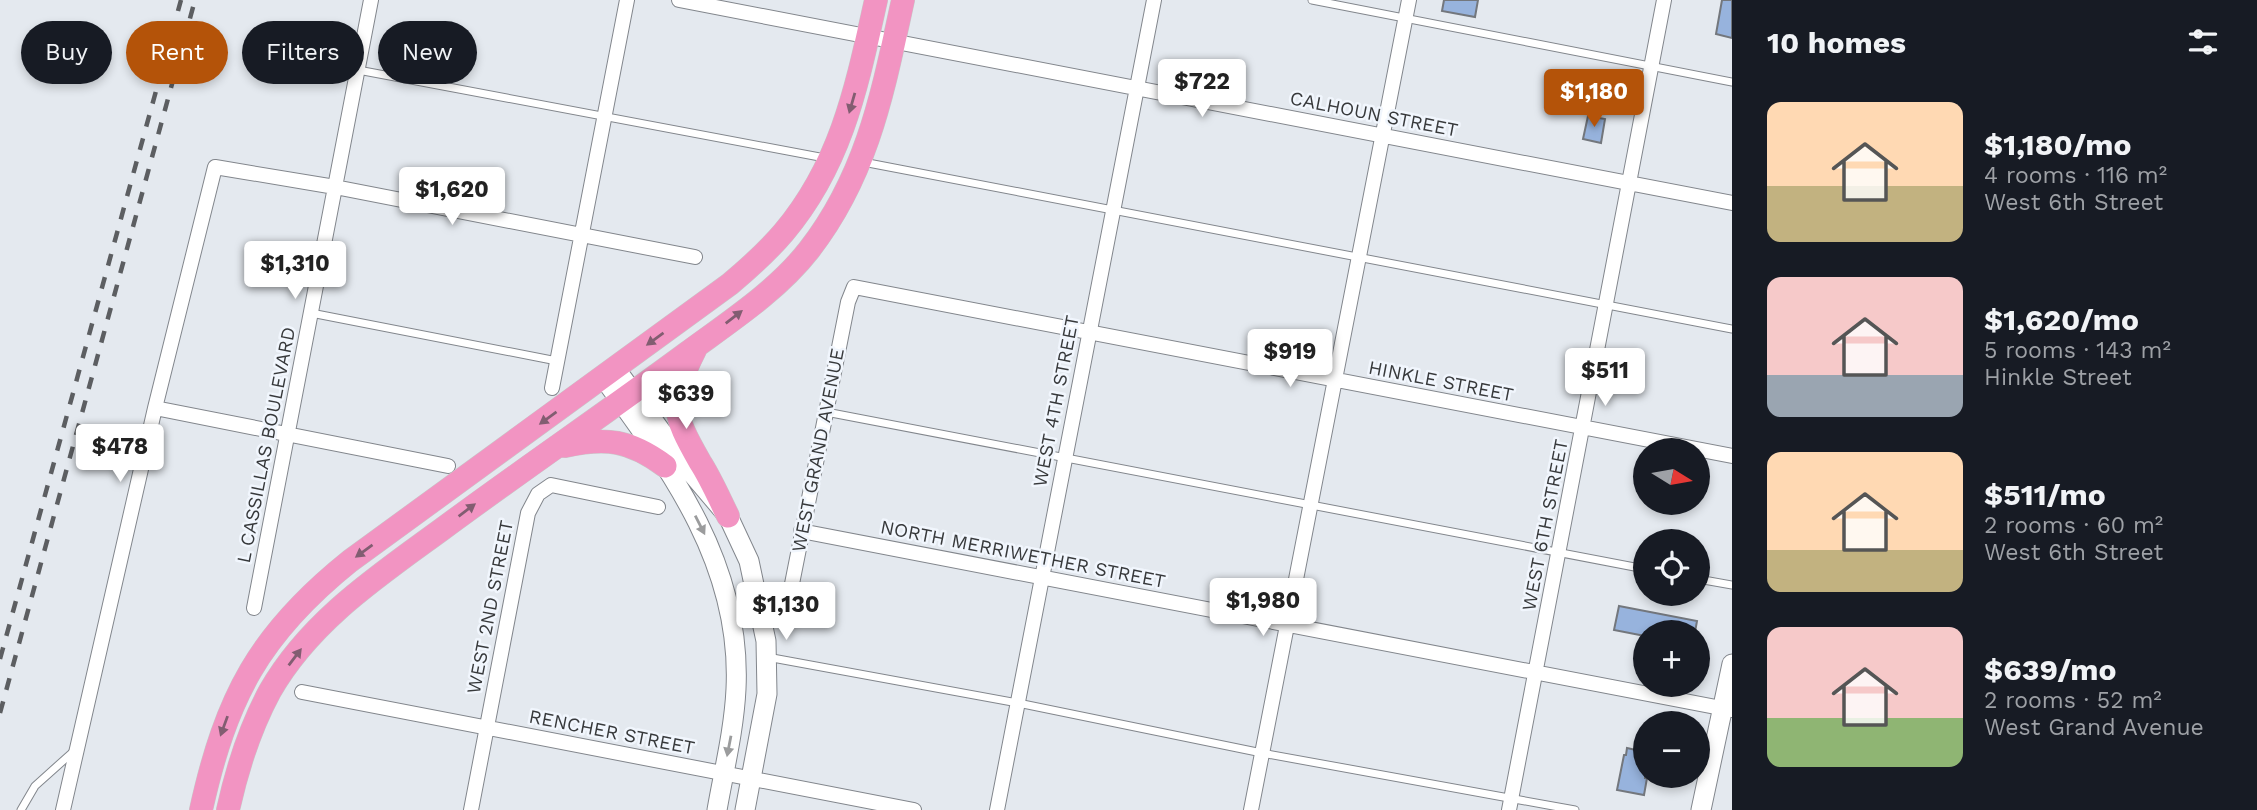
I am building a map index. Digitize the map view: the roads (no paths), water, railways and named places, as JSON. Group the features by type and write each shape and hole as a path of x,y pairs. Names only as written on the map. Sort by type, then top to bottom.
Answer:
{"highway":[{"path":"201,810 212,762 229,711 252,668 274,636 309,596 351,561 730,284 763,255 801,210 831,160 846,121 876,0"},
{"path":"232,809 234,784 253,726 271,691 310,637 359,591 698,345 779,281 808,251 834,212 861,162 884,92 903,0"},
{"path":"698,345 679,387 678,415 684,436 728,516"},
{"path":"555,448 592,440 608,441 641,450 665,466"}],"main road":[{"path":"609,373 626,397 728,516 749,561 762,615 767,694 745,810"},
{"path":"626,397 685,496 708,541 726,595 733,637 736,687 731,738 717,810"},
{"path":"1700,810 1728,709 1732,664"}],"street":[{"name":"L CASSILLAS BOULEVARD","path":"364,38 371,0"},
{"path":"552,388 627,0"},
{"name":"CALHOUN STREET","path":"679,0 1732,203"},
{"name":"WEST 4TH STREET","path":"997,810 1154,0"},
{"path":"1251,810 1409,0"},
{"name":"WEST 6TH STREET","path":"1511,804 1664,0"},
{"name":"L CASSILLAS BOULEVARD","path":"254,608 355,84"},
{"path":"63,810 155,408 215,167 335,187 695,257"},
{"name":"HINKLE STREET","path":"854,287 1732,456"},
{"name":"WEST GRAND AVENUE","path":"786,614 848,302 854,287"},
{"path":"155,408 448,466"},
{"name":"WEST 2ND STREET","path":"471,810 528,513 538,494 551,485 657,507"},
{"name":"NORTH MERRIWETHER STREET","path":"802,531 1728,709"},
{"name":"RENCHER STREET","path":"302,692 914,810"}],"lane":[{"path":"1312,0 1732,82"},
{"path":"364,71 831,160"},
{"path":"861,162 1732,329"},
{"path":"311,313 557,361"},
{"path":"826,412 1633,567"},
{"path":"1710,581 1732,585"},
{"path":"766,657 1018,703 1511,804 1575,810"},
{"path":"21,810 35,786 76,749"}],"railway":[{"path":"0,659 181,0"},
{"path":"0,713 195,0"}]}
